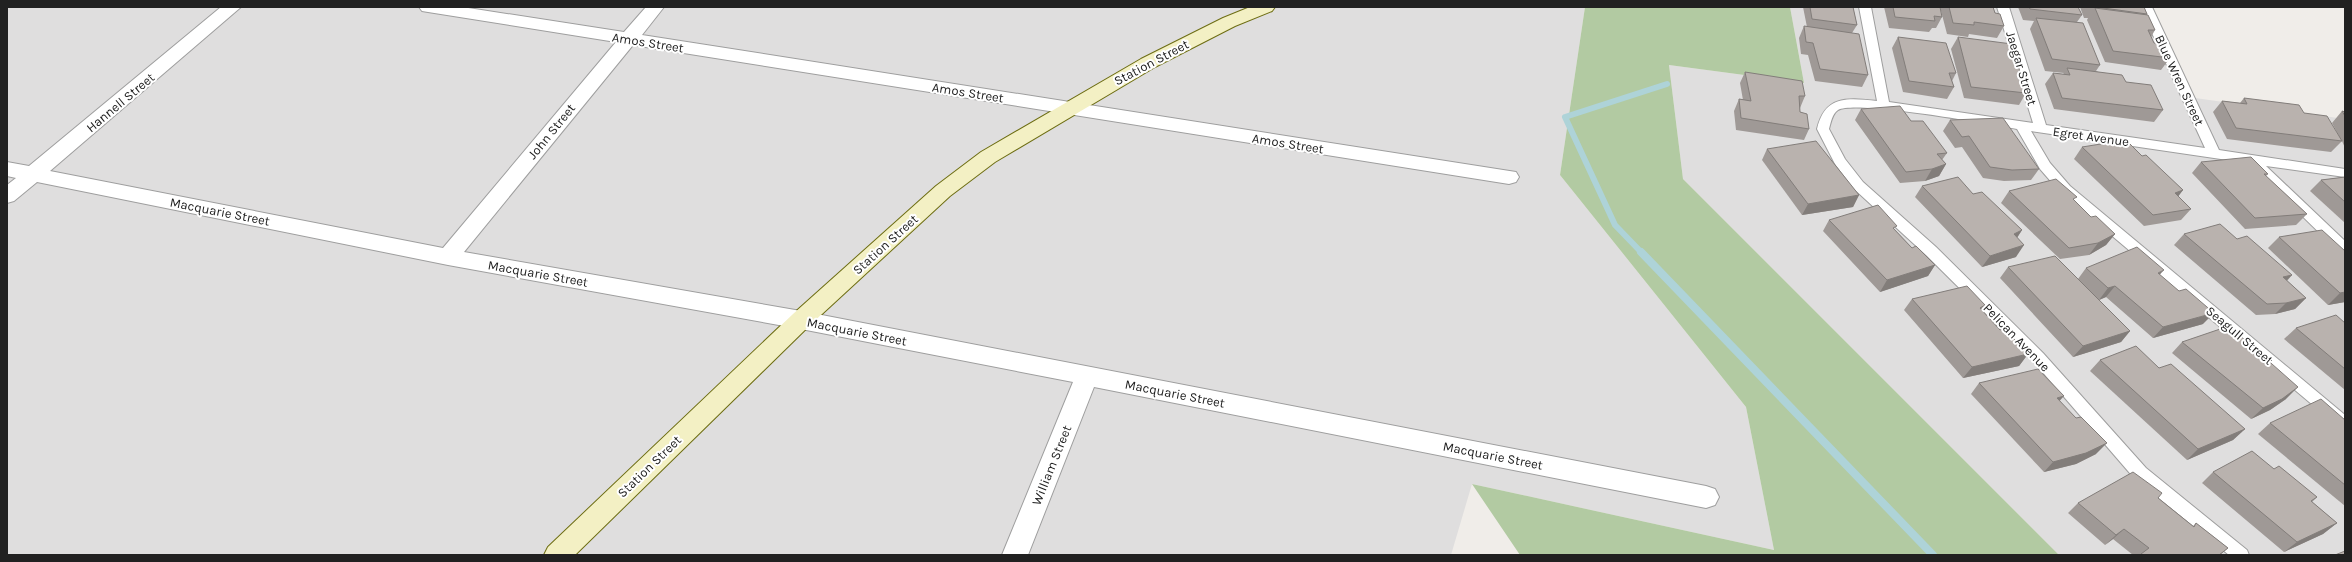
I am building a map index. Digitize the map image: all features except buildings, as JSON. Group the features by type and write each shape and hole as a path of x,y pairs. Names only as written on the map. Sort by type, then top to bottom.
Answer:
{"street":[{"name":"Hannell Street","path":"7,196 232,7"},
{"name":"Amos Street","path":"428,7 1509,178"},
{"name":"John Street","path":"448,257 655,7"},
{"name":"Station Street","path":"557,555 801,320 943,191 988,157 1068,108 1180,46 1229,22 1266,7"},
{"name":"Macquarie Street","path":"7,169 448,257 801,320 1706,497"},
{"name":"William Street","path":"1015,555 1086,376"}],"lane":[{"path":"1865,7 1884,105"},
{"name":"Jaegar Street","path":"2003,7 2041,128"},
{"name":"Blue Wren Street","path":"2146,7 2214,153"},
{"name":"Egret Avenue","path":"1836,106 1856,103 1884,105 2345,173"},
{"name":"Pelican Avenue","path":"1836,106 1829,111 1824,129 1840,161 1858,185 1931,251 2038,357 2140,473 2242,555"},
{"name":"Seagull Street","path":"2021,126 2045,166 2076,199 2345,424"},
{"path":"2251,160 2345,249"}],"shaded area":[{"path":"7,7 1585,7 1560,175 1746,407 1774,550 1472,484 1451,555 7,555"},
{"path":"1790,7 2150,7 2195,98 2345,119 2345,555 2059,555 1683,179 1669,65 1804,83"}],"green space":[{"path":"1585,7 1790,7 1804,83 1669,65 1683,179 2059,555 1520,555 1472,484 1774,550 1746,407 1560,175"}],"waterway":[{"path":"1642,253 1615,225 1565,117 1667,84"},
{"path":"1641,252 1933,555"}]}
